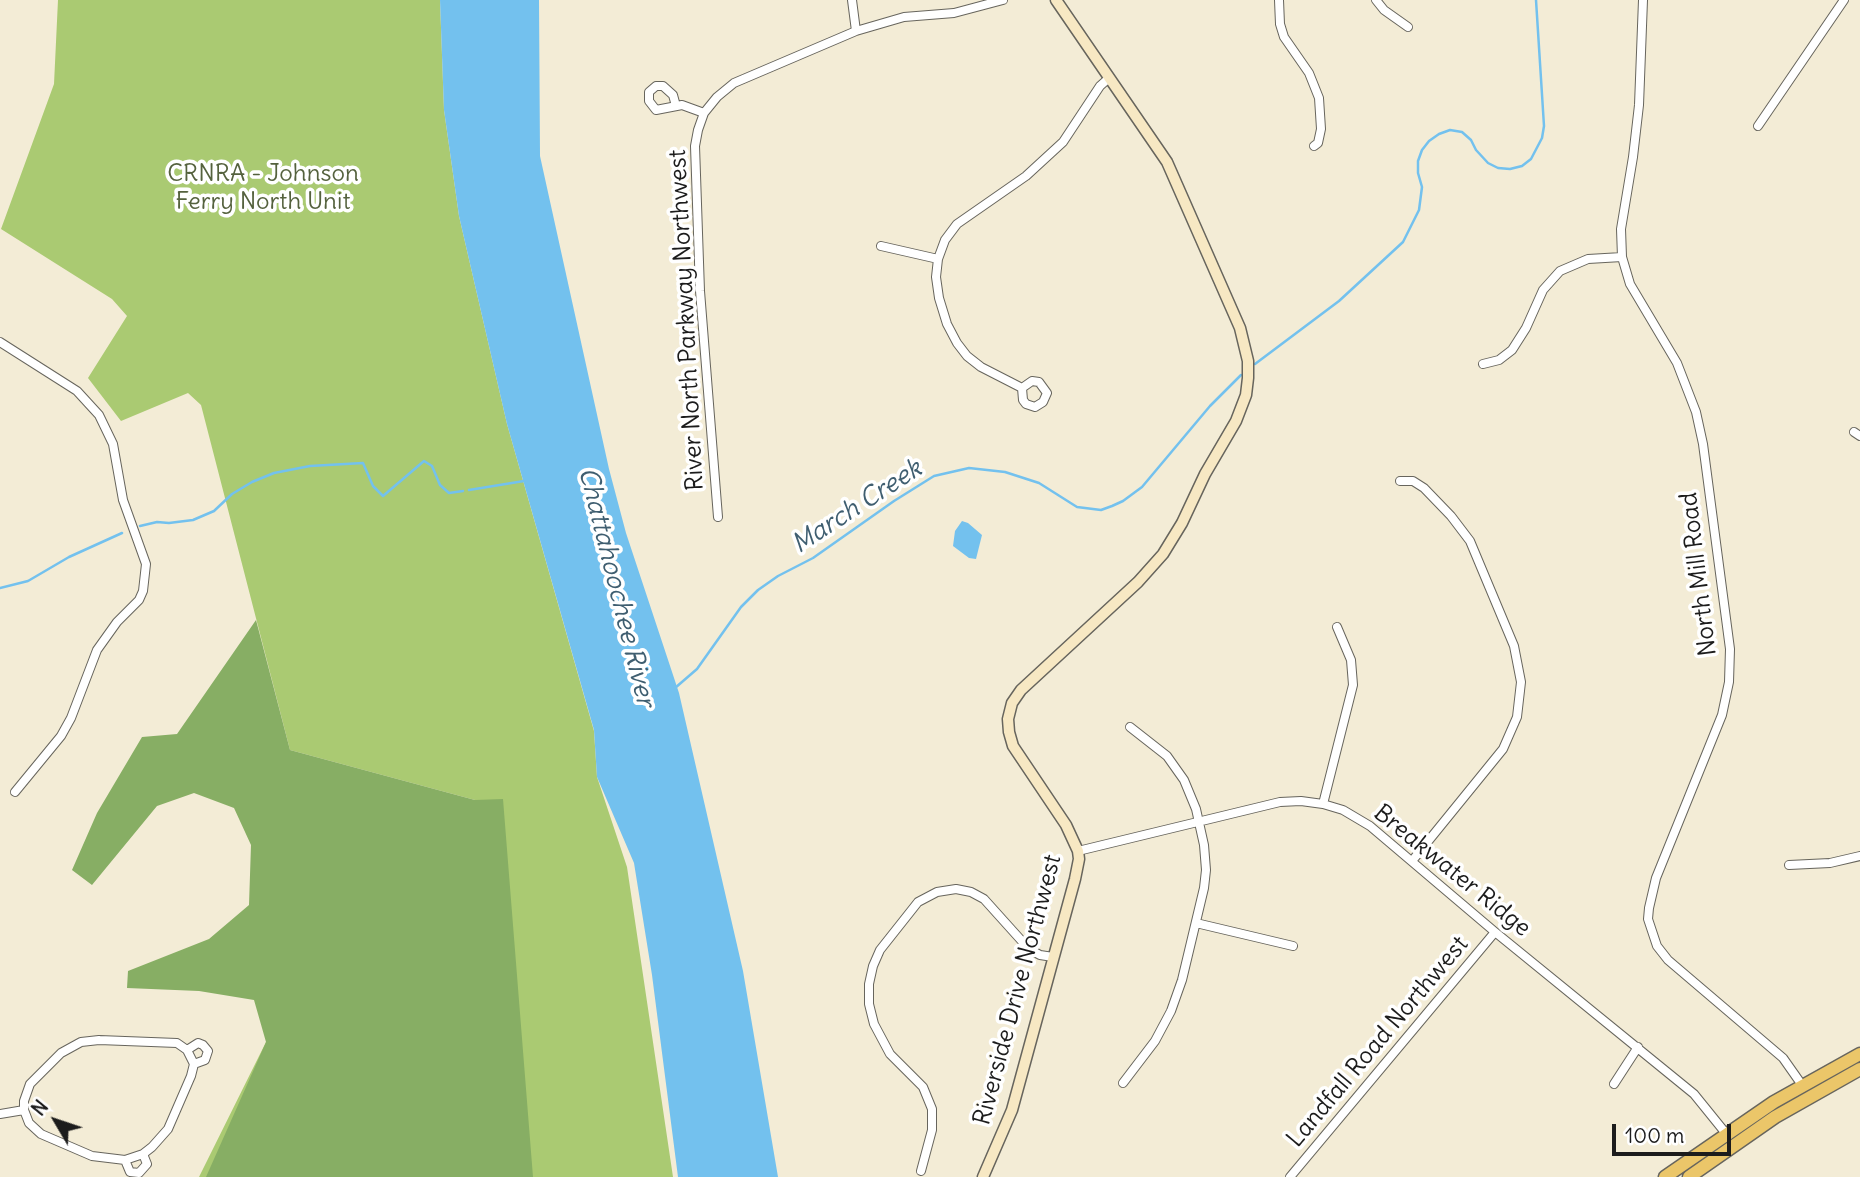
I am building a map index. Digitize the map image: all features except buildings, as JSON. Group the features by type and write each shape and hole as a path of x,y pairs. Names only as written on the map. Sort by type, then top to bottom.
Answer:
{"main road":[{"path":"1665,1177 1802,1085 1860,1054"},
{"path":"1689,1177 1796,1104 1860,1069"}],"street":[{"path":"852,0 856,31"},
{"name":"River North Parkway Northwest","path":"718,517 699,278 695,146 704,113 716,97 734,83 856,31 904,17 954,13 1003,0"},
{"name":"Riverside Drive Northwest","path":"983,1177 1012,1110 1076,879 1078,851 1066,825 1013,746 1008,719 1013,703 1021,690 1138,582 1163,554 1183,522 1205,474 1236,421 1246,395 1248,378 1247,352 1240,328 1167,162 1056,0"},
{"path":"1279,0 1280,24 1284,37 1309,73 1319,97 1321,129 1318,143 1314,146"},
{"path":"1376,0 1408,27"},
{"name":"North Mill Road","path":"1643,0 1639,105 1621,229 1622,257 1630,284 1677,363 1696,412 1705,457 1730,649 1729,682 1722,715 1656,878 1649,908 1650,930 1657,946 1668,960 1783,1058 1802,1085"},
{"path":"1758,126 1844,0"},
{"path":"1022,388 981,367 967,356 957,343 947,324 939,298 936,277 938,259 945,240 957,224 1026,176 1063,142 1100,86 1109,78"},
{"path":"676,106 704,113"},
{"path":"881,246 938,259"},
{"path":"1483,364 1499,360 1512,350 1526,328 1543,290 1560,271 1588,258 1622,257"},
{"path":"0,342 76,391 99,415 113,444 123,499 146,564 146,577 139,600 117,622 97,650 71,718 61,736 15,792"},
{"path":"1400,481 1413,481 1424,488 1470,541 1514,646 1521,682 1517,717 1503,749 1412,861"},
{"path":"1323,804 1353,685 1351,660 1337,627"},
{"path":"1123,1083 1155,1041 1171,1011 1182,980 1206,870 1204,845 1191,794 1176,766 1167,756 1130,727"},
{"name":"Breakwater Ridge","path":"1078,851 1280,803 1301,801 1343,810 1363,820 1495,932 1694,1094 1734,1145"},
{"path":"1789,865 1830,863 1860,856"},
{"path":"921,1171 932,1130 932,1110 923,1087 890,1054 874,1024 869,1003 869,984 880,950 918,902 937,892 956,889 971,892 984,899 1028,948 1040,955 1053,957"},
{"path":"1196,923 1293,946"},
{"name":"Landfall Road Northwest","path":"1290,1177 1495,932"},
{"path":"99,1040 177,1043 187,1050 194,1064 168,1129 160,1140 143,1154 125,1160 92,1156 41,1134 29,1123 24,1110 30,1084 61,1053 81,1042 99,1040"},
{"path":"187,1050 198,1043 208,1051 205,1060 194,1064"},
{"path":"1614,1084 1638,1047"},
{"path":"0,1114 24,1110"},
{"path":"125,1160 130,1172 139,1173 147,1164 143,1154"}],"green space":[{"name":"CRNRA - Johnson Ferry North Unit","path":"58,0 440,0 444,110 459,216 507,424 594,731 597,777 627,867 673,1177 199,1177 266,1042 475,800 290,750 201,405 188,393 121,421 88,378 127,316 112,299 1,229 54,84"},
{"path":"256,620 290,750 475,800 503,799 533,1177 206,1177 266,1042 254,1000 199,991 127,988 128,971 209,939 249,905 251,845 234,808 194,793 157,806 92,885 72,870 97,813 142,737 177,734"}],"water":[{"name":"Chattahoochee River","path":"440,0 539,0 540,156 609,469 626,533 679,693 743,971 778,1177 678,1177 652,975 634,863 597,777 594,730 507,424 459,216 444,110"},
{"path":"962,521 982,535 976,559 969,558 953,546 955,531"}],"waterway":[{"name":"March Creek","path":"1255,364 1339,301 1403,242 1419,210 1422,187 1418,161 1429,141 1450,130 1462,132 1488,163 1498,168 1522,166 1531,159 1542,138 1544,126 1536,0"},
{"name":"March Creek","path":"675,688 697,669 741,607 758,590 813,558 934,476 969,468 1005,472 1039,483 1077,507 1101,510 1123,501 1142,487 1210,406 1241,375"},
{"path":"140,526 193,520 214,511 232,494 252,482 274,473 310,466 363,463 373,486 383,496 424,461 432,466 440,485 449,493 463,491"},
{"path":"469,490 524,481"},
{"path":"0,588 28,581 69,557 122,533"}]}
